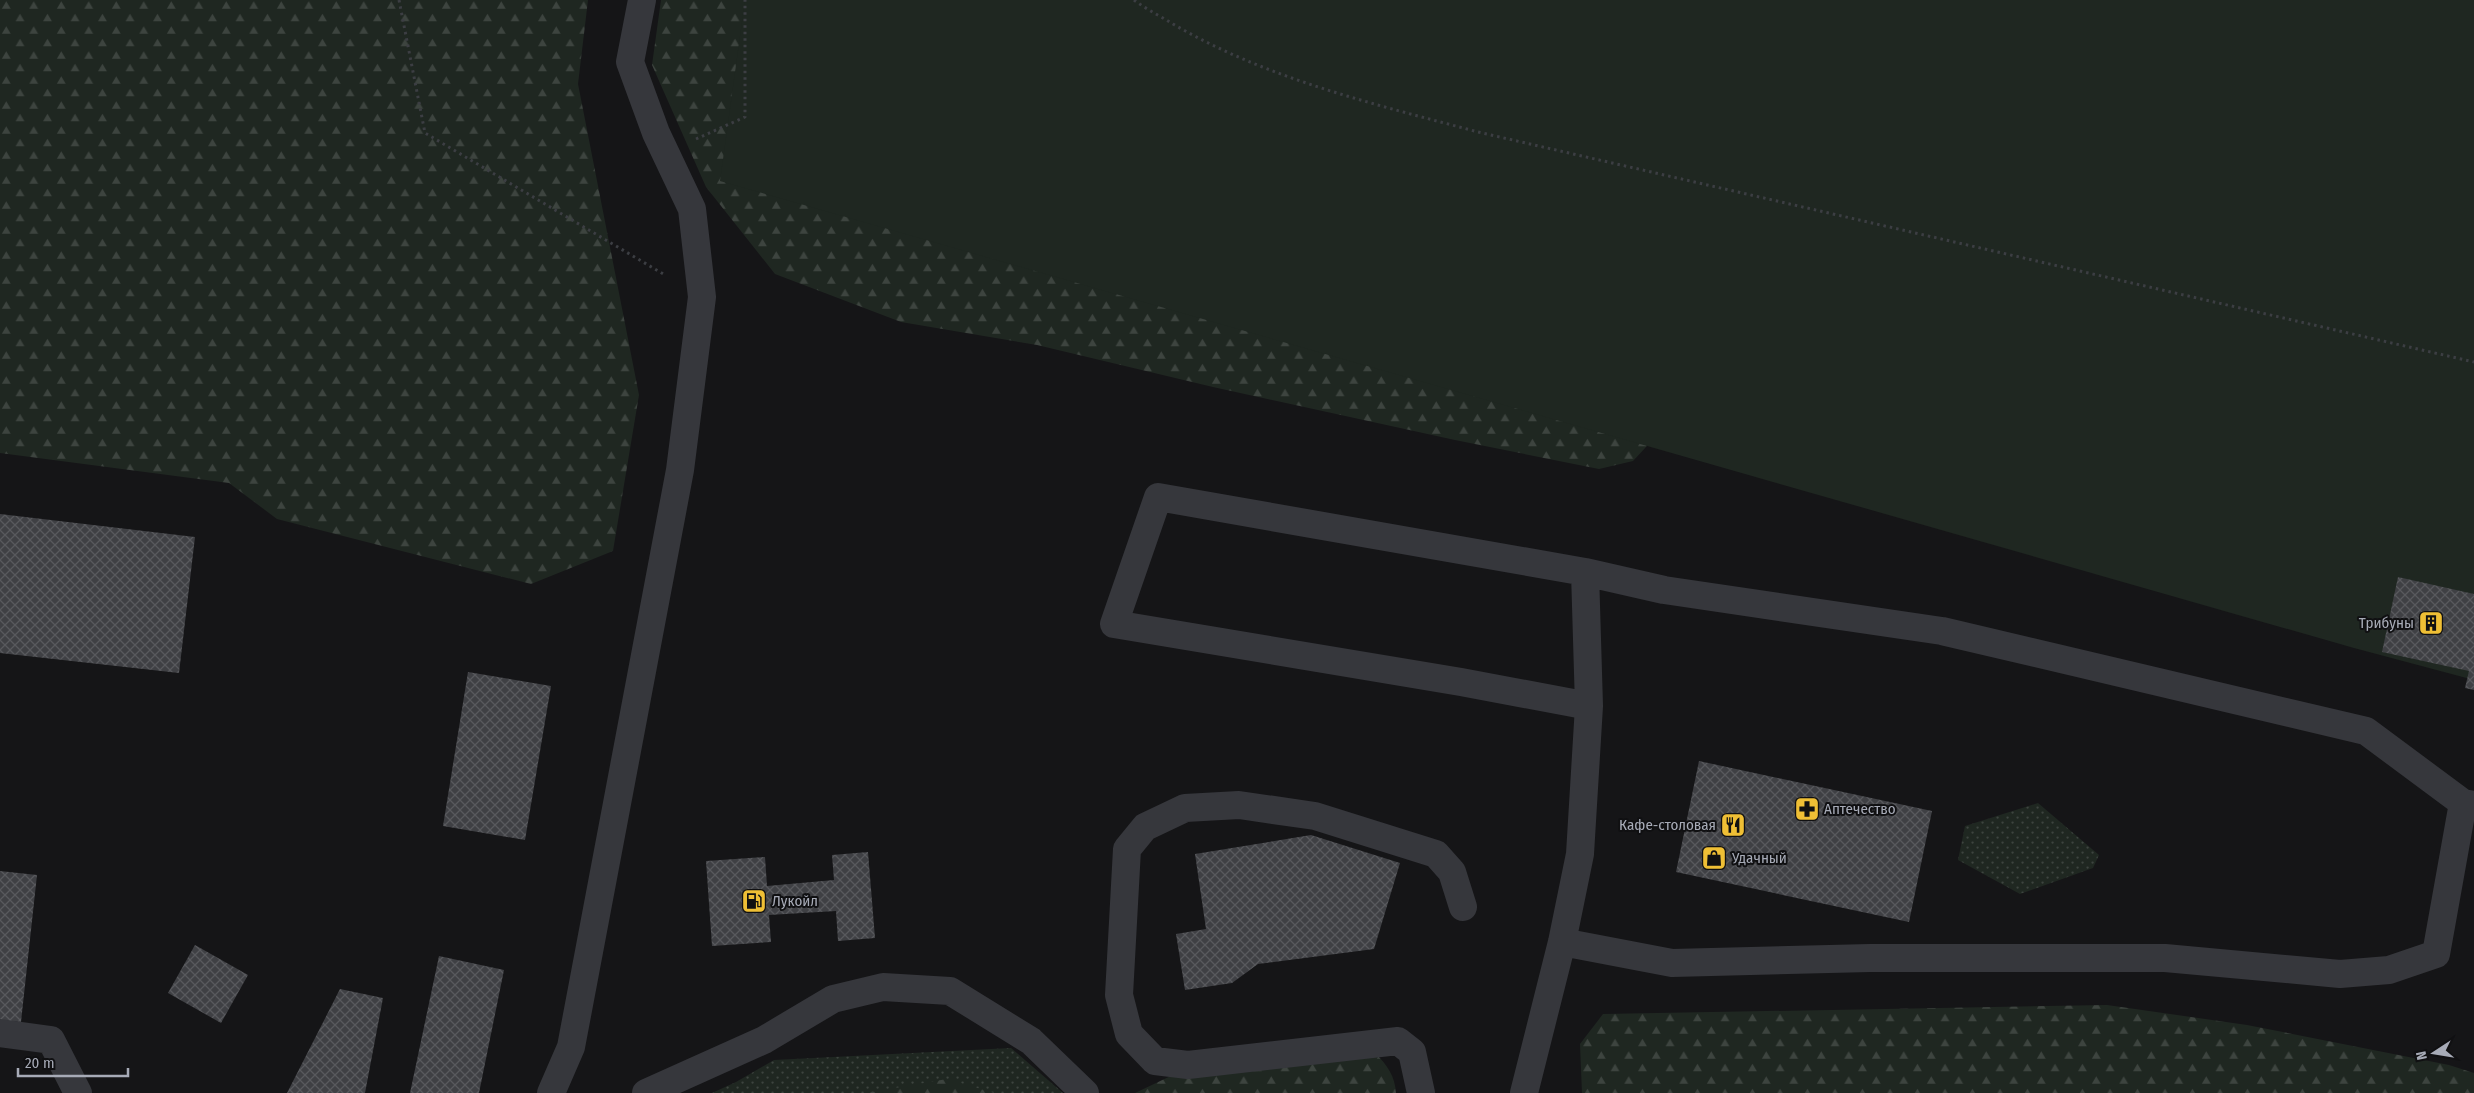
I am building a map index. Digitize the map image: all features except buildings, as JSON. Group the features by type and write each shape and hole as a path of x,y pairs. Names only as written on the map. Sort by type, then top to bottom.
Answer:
{"lane":[{"path":"551,1093 571,1047 579,1008 680,470 702,297 692,209 666,152 630,62 642,0"},
{"path":"1562,942 1672,964 1870,958 2165,958 2340,974 2389,970 2436,954 2469,804 2366,731 1942,631 1664,590 1585,572 1158,497 1114,624 1461,682 1589,706"},
{"path":"1524,1093 1562,942 1580,854 1589,706 1585,572"},
{"path":"1421,1093 1412,1052 1398,1040 1188,1065 1156,1061 1129,1034 1119,995 1128,849 1145,827 1185,808 1240,805 1315,816 1436,854 1452,872 1463,907"},
{"path":"646,1093 764,1040 834,999 883,988 950,992 1031,1041 1085,1093"},
{"path":"0,1033 51,1040 78,1093"}],"path":[{"path":"399,0 426,133 702,297"},
{"path":"666,152 745,117 745,0"},
{"path":"1134,0 1204,42 1273,73 1373,104 1478,132 2474,362"}],"green space":[{"path":"0,0 588,0 578,84 639,395 613,551 531,584 277,519 229,483 0,453"},
{"path":"661,0 893,0 1658,434 1633,461 1599,469 1455,440 1213,387 1037,345 901,322 775,274 706,187 652,65"},
{"path":"745,0 2474,0 2474,680 2354,648 720,181"},
{"path":"2038,803 2099,855 2093,868 2020,894 1958,860 1965,826"},
{"path":"2107,1005 2247,1025 2449,1065 2474,1073 2474,1093 1582,1093 1580,1044 1603,1014"},
{"path":"1011,1048 1063,1093 712,1093 736,1082 774,1060"},
{"path":"1376,1054 1390,1071 1396,1093 1135,1093 1175,1074"},
{"path":"947,1079 994,1093 867,1093"}],"place":[{"name":"Трибуны","path":"2431,623"},
{"name":"Аптечество","path":"1807,809"},
{"name":"Кафе-столовая","path":"1733,825"},
{"name":"Удачный","path":"1714,858"},
{"name":"Лукойл","path":"754,901"}]}
